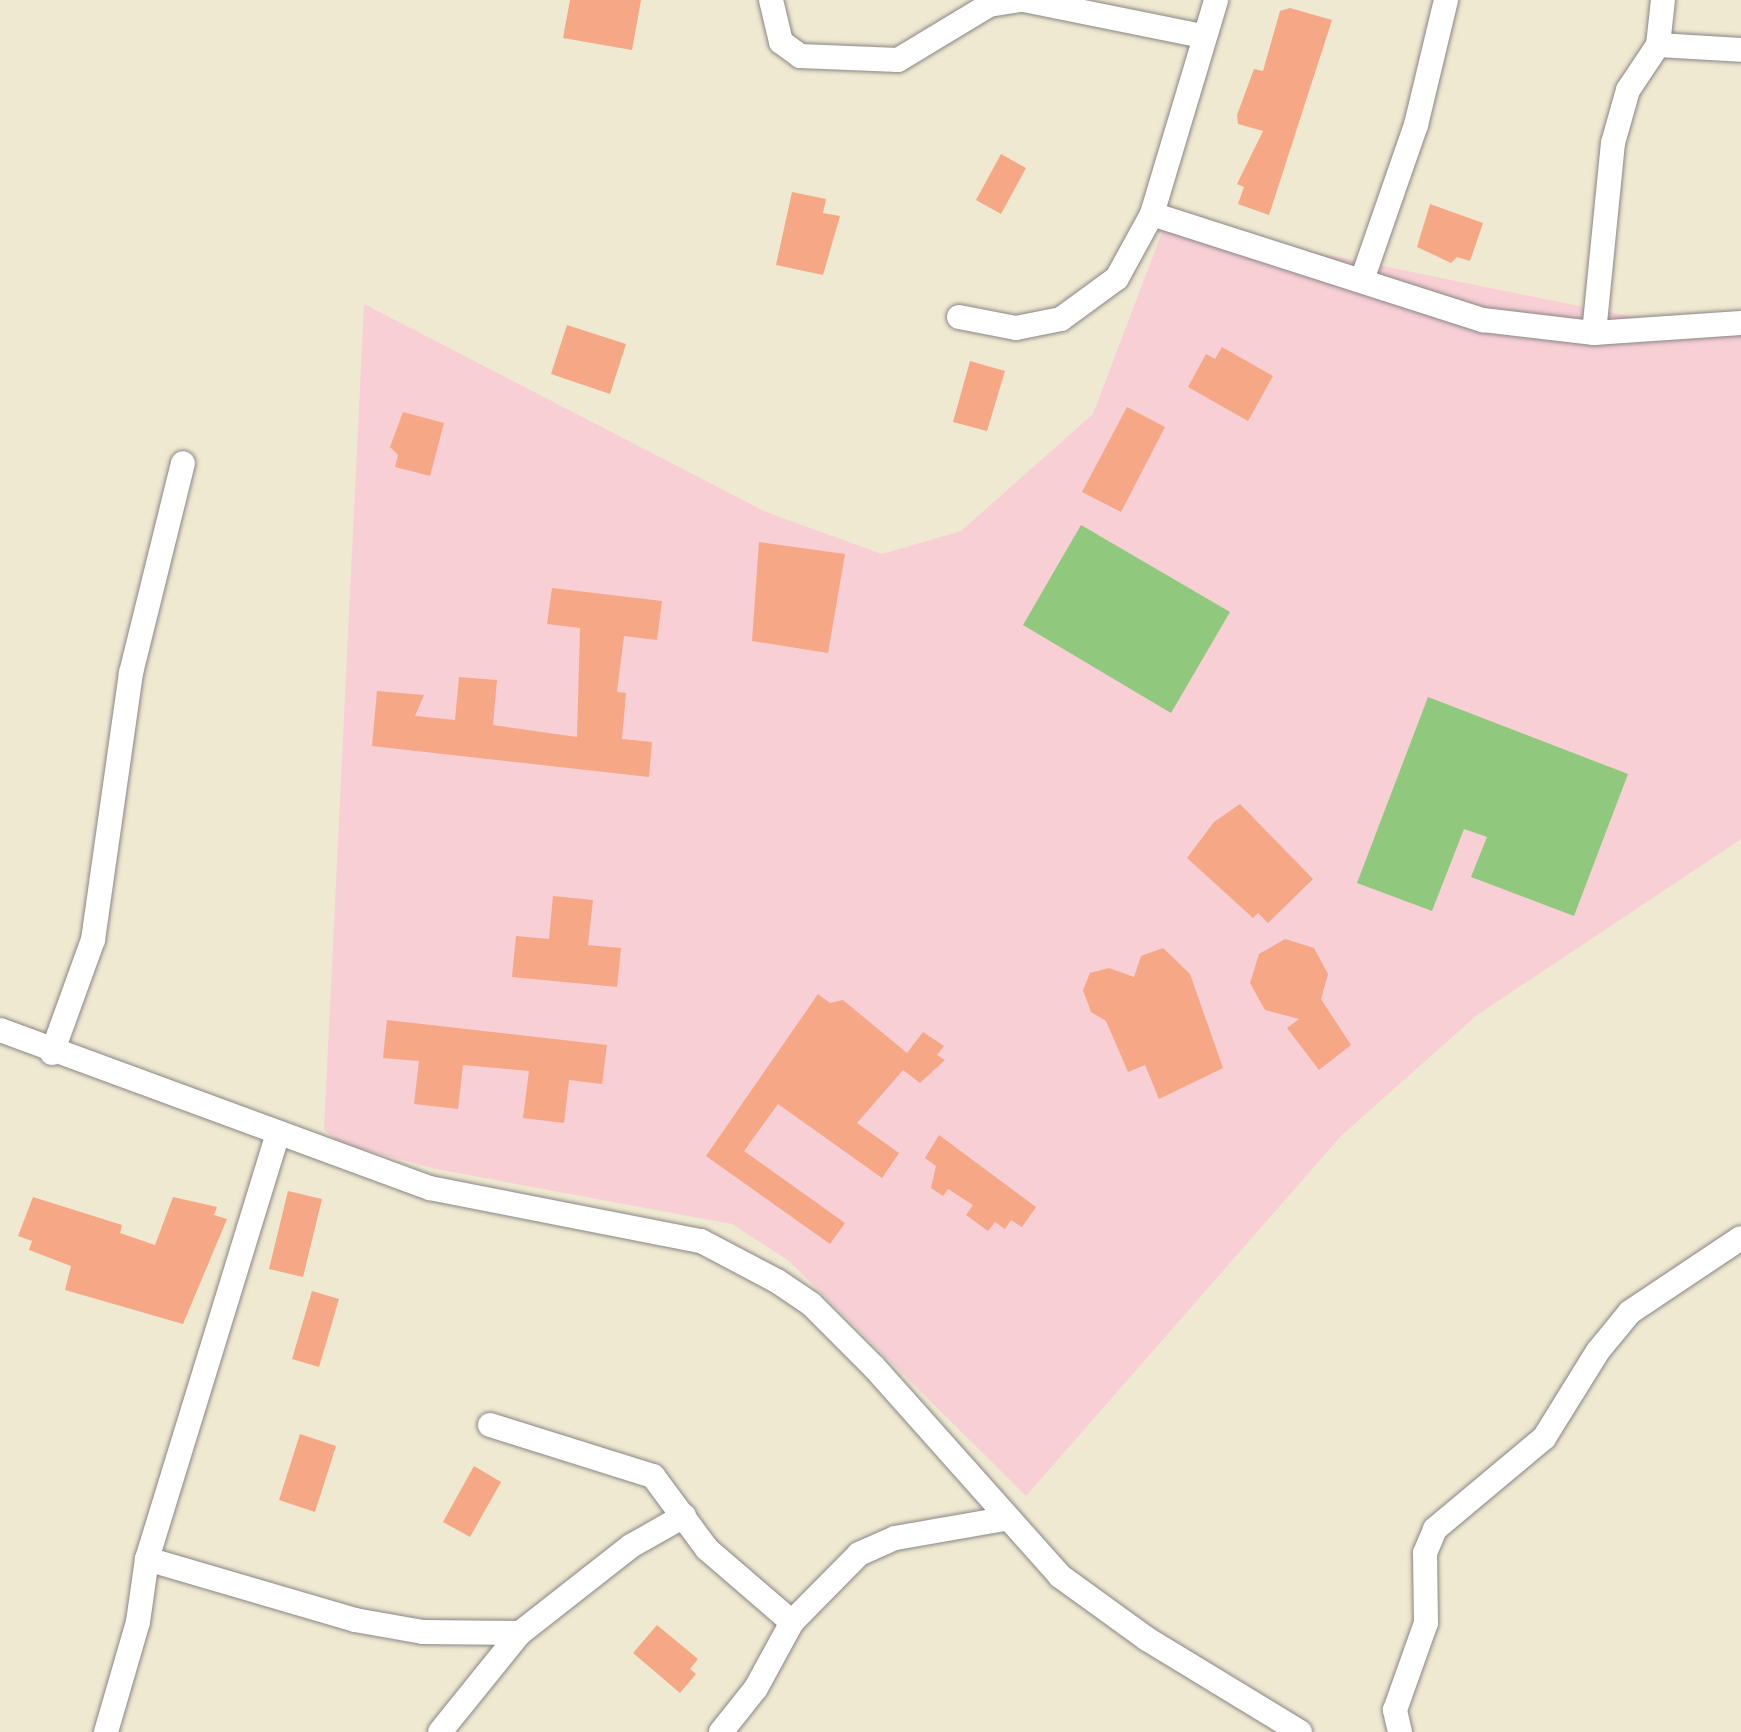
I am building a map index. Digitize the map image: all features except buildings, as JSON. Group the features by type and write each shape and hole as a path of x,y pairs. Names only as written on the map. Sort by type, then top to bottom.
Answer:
{"street":[{"path":"771,0 780,42 800,56 898,60 989,5 1023,0 1203,36"},
{"path":"959,317 1016,328 1061,319 1117,278 1152,214 1203,36 1216,0"},
{"path":"1362,280 1416,124 1446,0"},
{"path":"1594,333 1613,143 1628,90 1658,45 1663,0"},
{"path":"1658,45 1741,50"},
{"path":"1152,214 1483,320 1594,333 1741,323"},
{"path":"51,1053 93,940 131,673 183,463"},
{"path":"0,1030 51,1053 430,1188 712,1246 811,1304 947,1445 1004,1519 1100,1608 1300,1732"},
{"path":"106,1732 138,1622 147,1559 278,1133"},
{"path":"1400,1732 1395,1710 1426,1623 1425,1553 1435,1529 1544,1438 1630,1312 1740,1241"},
{"path":"490,1425 653,1476 707,1549 792,1622"},
{"path":"440,1732 520,1633 631,1546 684,1516"},
{"path":"721,1732 756,1688 792,1622 877,1545 1004,1519"},
{"path":"147,1559 355,1620 423,1632 520,1633"}],"shaded area":[{"path":"1166,222 1702,331 1741,328 1741,839 1477,1015 1341,1136 1026,1496 789,1261 732,1224 436,1169 340,1143 324,1130 364,304 766,512 882,554 961,531 1093,414"}],"green space":[{"path":"1081,525 1230,612 1171,713 1023,625"},
{"path":"1428,697 1628,774 1574,916 1471,877 1487,837 1464,829 1432,911 1357,883"}]}
